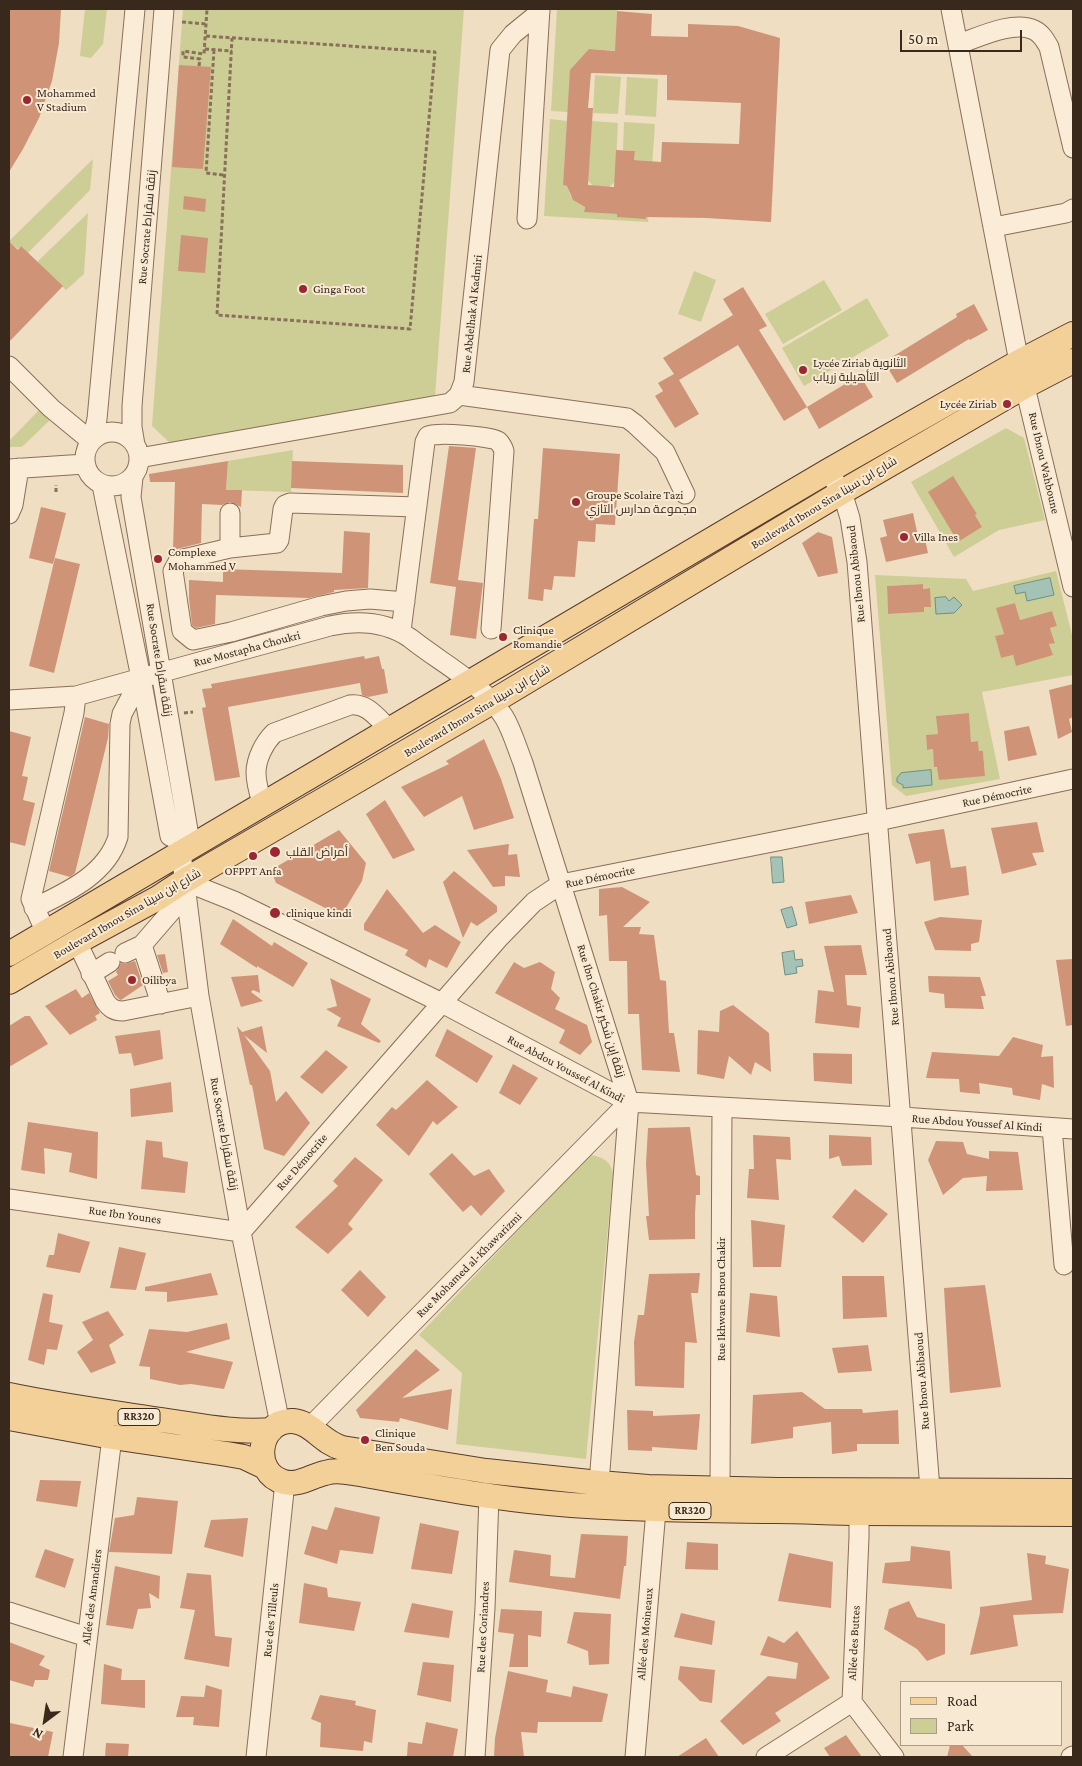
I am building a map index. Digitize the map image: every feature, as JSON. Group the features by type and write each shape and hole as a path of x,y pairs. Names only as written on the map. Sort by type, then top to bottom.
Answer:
{"main road":[{"name":"Boulevard Ibnou Sina شارع ابن سينا","path":"9,954 46,933 180,847 263,806 828,471 1016,351 1073,334"},
{"name":"Boulevard Ibnou Sina شارع ابن سينا","path":"9,982 158,898 185,888 842,492 1025,386 1073,362"},
{"name":"RR320","path":"9,1395 96,1411 223,1429 245,1431 295,1422 314,1431 329,1443 342,1448 436,1464 599,1483 648,1487 720,1489 1073,1491"},
{"name":"RR320","path":"9,1418 112,1437 244,1457 265,1466 273,1477 285,1482 298,1482 336,1470 488,1496 548,1503 656,1510 859,1514 1073,1514"},
{"path":"265,1466 262,1461 262,1446 264,1440 275,1427"},
{"path":"311,1477 320,1467 322,1460 322,1445 314,1431"}],"street":[{"path":"92,440 104,433 117,432 129,438 137,451 138,467 126,483 110,486 102,485 90,476 85,464 86,451 92,440 97,419 135,9"},
{"name":"Rue Socrate زنقة سقراط","path":"137,451 132,427 132,406 164,9"},
{"name":"Rue Ibnou Wahboune","path":"951,9 994,227 1016,351 1073,587"},
{"path":"527,219 540,10"},
{"name":"Rue Abdelhak Al Kadmiri","path":"459,395 464,382 500,50 513,34 540,10"},
{"path":"959,44 1013,26 1034,30 1044,38 1050,47 1073,148"},
{"path":"125,118 155,120"},
{"path":"994,227 1066,213 1073,209"},
{"path":"9,366 51,408 92,440"},
{"path":"137,451 450,403 459,395 627,418 665,452 685,494"},
{"path":"401,631 425,442 428,436 438,433 494,439 502,446 504,451 491,629"},
{"path":"9,514 13,505 14,469 85,464"},
{"name":"Rue Ibnou Abibaoud","path":"828,471 842,492 856,548 930,1490"},
{"name":"Rue Socrate زنقة سقراط","path":"132,477 131,497 188,830 180,847 200,996 275,1427"},
{"name":"Rue Socrate زنقة سقراط","path":"102,485 141,678 170,836 180,847"},
{"path":"405,602 370,599 346,601 321,606 231,632 193,640 182,631 173,570 179,560 230,548 277,543 285,505 290,503 417,506"},
{"path":"230,512 230,548"},
{"name":"Rue Mostapha Choukri","path":"9,700 76,696 341,624 364,622 387,626 401,631 471,682 492,702"},
{"path":"34,908 84,881 114,847 118,837 120,724 122,714 141,678"},
{"path":"46,933 31,899 32,890 74,713 76,696"},
{"name":"Rue Ibn Chakir زنقة إبن شكير","path":"492,702 504,718 523,763 629,1102 599,1483"},
{"path":"263,806 256,774 258,761 264,747 268,738 274,732 350,705 358,704 365,706 390,730"},
{"name":"Rue Démocrite","path":"241,1232 518,917 534,902 561,884 878,821 1073,779"},
{"path":"91,974 126,953 185,888"},
{"name":"Rue Abdou Youssef Al Kindi","path":"185,888 234,901 442,1003 629,1102 902,1117 1073,1129"},
{"path":"77,942 105,1001 116,1011 200,996"},
{"path":"126,953 161,1004"},
{"name":"Rue Mohamed al-Khawarizmi","path":"314,1431 629,1102"},
{"name":"Rue Ikhwane Bnou Chakir","path":"720,1489 722,1108"},
{"path":"1052,1128 1064,1265"},
{"name":"Rue Ibn Younes","path":"9,1199 241,1232"},
{"name":"Allée des Amandiers","path":"73,1757 112,1437"},
{"name":"Rue des Tilleuls","path":"256,1757 285,1482"},
{"name":"Rue des Coriandres","path":"475,1757 485,1608 488,1496"},
{"name":"Allée des Moineaux","path":"636,1757 656,1510"},
{"name":"Allée des Buttes","path":"852,1702 859,1514"},
{"path":"9,1612 87,1637"},
{"path":"766,1757 852,1702 894,1757"}],"path":[{"path":"199,66 200,59 183,57 183,51 204,54 207,9"},
{"path":"182,22 206,24"},
{"path":"206,36 435,52 410,329 217,315 232,38"},
{"path":"205,49 232,52"},
{"path":"214,50 206,173 224,175"},
{"path":"56,485 56,492"},
{"path":"182,713 193,712"}],"green space":[{"path":"85,9 107,9 103,44 91,58 80,56"},
{"name":"Ginga Foot","path":"183,9 464,9 435,396 170,443 152,426"},
{"path":"557,9 617,9 616,39 660,41 658,75 645,74 645,53 589,49 568,112 551,111"},
{"path":"595,75 621,77 618,114 593,113"},
{"path":"627,77 658,79 656,117 625,115"},
{"path":"550,119 567,121 563,185 568,186 571,196 575,201 585,205 584,211 646,218 649,161 634,160 635,151 623,150 624,122 655,124 648,222 544,216"},
{"path":"592,121 618,123 615,182 609,187 593,186 588,180"},
{"path":"93,159 90,190 28,253 21,246 18,249 9,241"},
{"path":"88,213 84,274 66,290 37,262"},
{"path":"694,271 716,280 701,322 678,314"},
{"path":"824,280 842,310 783,344 765,314"},
{"path":"867,298 889,336 804,386 782,348"},
{"path":"40,409 53,417 24,445 21,447 9,447 9,441"},
{"path":"1006,428 1024,438 1045,520 999,530 954,557 911,482","holes":["968,500 977,514 975,515 982,527 958,542"]},
{"path":"293,450 291,492 226,490 228,461"},
{"path":"1056,571 1073,639 1073,675 982,692 1000,779 906,796 892,785 875,575 966,579 973,591","holes":["923,584 923,589 929,588 930,607 924,607 924,612 888,614 887,586","1015,603 1020,620 1052,611 1057,626 1050,628 1055,642 1049,644 1052,655 1016,665 1013,655 1001,658 995,636 1004,634 997,609","969,713 971,742 978,741 979,751 983,751 985,776 935,767 933,749 927,750 926,736 938,734 937,716"]},
{"path":"590,1155 606,1160 613,1174 586,1459 456,1444 462,1373 419,1335"}],"shaded area":[{"path":"1050,578 1054,595 1027,601 1025,592 1016,594 1014,586"},
{"path":"946,597 949,601 954,597 962,605 954,613 936,614 935,598"},
{"path":"931,770 932,785 903,788 903,785 897,782 897,778 901,773"},
{"path":"771,857 782,857 784,882 773,883"},
{"path":"792,907 797,925 787,928 781,910"},
{"path":"794,951 795,960 802,959 803,966 796,967 797,973 785,975 782,953"}],"building":[{"name":"Mohammed V Stadium","path":"9,9 61,9 59,43 52,81 39,118 9,172"},
{"path":"617,11 652,14 651,36 688,37 688,24 738,26 780,38 771,222 706,218 646,217 646,219 617,217 617,214 584,212 585,207 573,200 567,186 563,185 570,70 589,49 615,51","holes":["591,73 667,75 667,100 741,103 739,144 662,142 661,162 634,160 635,151 616,150 614,187 588,185 593,108 588,108"]},
{"path":"179,65 211,67 203,169 172,167"},
{"path":"184,196 206,199 205,212 183,209"},
{"path":"181,235 208,238 205,273 178,271"},
{"path":"9,241 18,250 21,246 63,286 9,342"},
{"path":"743,287 767,326 759,330 807,407 784,421 738,345 679,380 699,414 675,428 655,396 663,391 658,383 674,374 663,358 733,315 723,299"},
{"path":"974,304 988,330 969,339 897,383 884,362 957,317 956,314"},
{"path":"860,375 873,397 819,429 807,407"},
{"path":"449,446 476,448 458,580 483,583 476,639 450,635 456,587 430,583"},
{"path":"543,448 620,454 615,525 596,524 595,542 578,541 575,577 554,576 552,590 544,589 543,601 528,599 534,519 538,519"},
{"path":"228,461 226,490 242,490 241,507 230,502 222,505 202,504 201,543 173,550 175,482 150,482 149,474"},
{"path":"292,461 403,465 403,493 291,488"},
{"path":"953,476 977,514 975,515 982,527 958,542 928,492"},
{"path":"41,507 66,513 53,564 29,558"},
{"name":"Villa Ines","path":"913,513 918,536 924,535 928,553 886,562 880,538 887,536 883,520"},
{"path":"344,531 370,533 368,588 334,590 334,592 309,598 216,595 215,624 196,628 192,625 189,580 223,582 223,569 342,573"},
{"path":"818,532 832,537 838,573 818,577 802,543"},
{"path":"55,558 80,564 54,673 29,666"},
{"path":"923,584 923,589 930,588 931,607 924,607 924,612 888,614 887,586"},
{"path":"1015,603 1020,620 1052,611 1057,626 1050,628 1055,643 1049,644 1053,655 1016,666 1013,655 1001,658 995,636 1004,634 996,608"},
{"path":"364,656 365,659 379,656 382,669 384,669 388,693 368,697 362,695 360,683 228,707 240,777 215,781 202,708 206,707 202,689 212,688 211,684"},
{"path":"1073,684 1073,717 1069,719 1072,732 1058,739 1049,690"},
{"path":"969,713 971,742 978,741 979,751 983,751 985,776 939,780 937,767 934,767 933,749 927,750 926,735 938,734 936,716"},
{"path":"85,717 109,724 108,738 75,873 70,877 49,871"},
{"path":"1029,726 1037,755 1008,761 1004,731"},
{"path":"9,731 31,737 22,776 28,777 23,800 35,803 25,846 9,842"},
{"path":"484,739 501,779 514,818 474,830 462,796 424,817 401,787 449,764 446,761"},
{"path":"385,800 415,850 393,859 366,814"},
{"path":"1037,822 1044,852 1032,853 1037,865 1002,874 991,828"},
{"path":"944,829 951,868 966,866 969,895 934,901 930,861 916,864 908,834"},
{"path":"339,830 366,863 362,881 341,916 276,883 271,870"},
{"path":"509,844 508,855 517,854 520,877 505,876 505,886 493,887 467,850"},
{"path":"454,871 497,906 497,912 477,926 471,922 463,938 443,882"},
{"path":"622,887 650,902 623,927 641,927 639,934 654,935 660,980 666,981 669,1033 674,1033 680,1072 642,1070 639,1014 628,1014 627,961 609,961 607,915 599,916 599,889"},
{"path":"387,889 423,933 435,925 461,942 447,968 429,959 426,968 405,955 408,950 364,930 364,924"},
{"path":"851,895 858,913 809,924 805,902"},
{"path":"940,917 982,920 979,942 971,944 971,951 935,950 924,922"},
{"path":"233,919 272,946 274,942 308,963 293,987 257,966 257,968 220,944"},
{"path":"861,945 867,975 845,975 847,1005 861,1007 859,1028 815,1023 818,990 834,992 824,946"},
{"path":"165,954 168,972 163,973 157,955"},
{"path":"1073,959 1073,1025 1066,1026 1056,960"},
{"path":"135,961 143,985 121,1000 115,995 108,981 118,975 116,972 121,963 125,964"},
{"path":"514,962 524,968 540,962 555,972 551,989 560,998 555,1009 587,1025 592,1042 580,1055 559,1043 565,1030 495,993"},
{"path":"258,975 260,993 253,990 251,992 263,1001 241,1007 231,977"},
{"path":"928,976 980,977 986,996 981,996 984,1009 945,1008 944,994 929,992"},
{"path":"330,978 371,999 361,1024 381,1041 379,1043 337,1026 341,1018 326,1009 337,1006"},
{"path":"76,989 82,998 89,993 100,1013 95,1016 97,1020 70,1035 45,1006"},
{"path":"733,1005 769,1033 771,1072 755,1062 751,1075 729,1056 724,1079 697,1074 698,1030 719,1032 720,1011"},
{"path":"25,1016 30,1016 48,1044 9,1067 9,1026"},
{"path":"237,1026 242,1032 262,1026 267,1053 244,1035 270,1071 276,1102 286,1091 310,1123 284,1156 264,1149 252,1085 250,1085"},
{"path":"447,1029 493,1056 477,1083 435,1056"},
{"path":"160,1030 163,1059 134,1066 131,1053 119,1054 115,1036"},
{"path":"1013,1037 1043,1045 1041,1057 1053,1056 1054,1088 1042,1084 1040,1100 1013,1095 1012,1088 979,1083 980,1094 960,1092 959,1079 926,1078 932,1052 999,1056"},
{"path":"326,1050 348,1067 322,1094 300,1077"},
{"path":"813,1053 852,1054 852,1084 814,1081"},
{"path":"513,1064 538,1078 520,1105 499,1093"},
{"path":"427,1080 458,1107 437,1125 433,1121 409,1156 376,1125 392,1107 396,1110"},
{"path":"171,1082 173,1112 131,1117 130,1089"},
{"path":"28,1122 98,1132 97,1179 69,1172 72,1153 44,1148 45,1174 21,1170"},
{"path":"690,1127 696,1175 700,1176 700,1195 696,1195 695,1239 649,1240 646,1216 649,1216 646,1164 648,1128"},
{"path":"753,1135 790,1137 791,1160 776,1159 779,1200 747,1198 749,1169 754,1169"},
{"path":"829,1135 871,1137 872,1165 842,1166 839,1156 829,1159"},
{"path":"146,1140 162,1142 163,1157 188,1162 185,1193 141,1189"},
{"path":"936,1141 963,1142 967,1154 989,1159 989,1151 1018,1152 1023,1190 986,1191 987,1176 963,1178 943,1195 928,1160"},
{"path":"452,1153 474,1176 489,1169 505,1191 481,1216 471,1205 463,1212 429,1174"},
{"path":"355,1157 383,1180 348,1224 353,1229 328,1254 295,1227 338,1186 333,1181"},
{"path":"855,1189 888,1214 863,1243 832,1217"},
{"path":"751,1220 785,1225 781,1267 753,1267"},
{"path":"58,1233 90,1242 80,1273 46,1267 49,1255 54,1255"},
{"path":"119,1247 146,1253 136,1290 110,1288"},
{"path":"360,1270 386,1297 368,1317 341,1290"},
{"path":"211,1273 218,1295 167,1302 167,1292 145,1291 145,1287"},
{"path":"700,1273 698,1293 691,1293 697,1343 685,1342 684,1388 635,1386 634,1342 638,1315 644,1315 649,1274"},
{"path":"842,1276 884,1276 887,1317 843,1319"},
{"path":"985,1285 1001,1387 950,1393 944,1288"},
{"path":"43,1293 53,1295 49,1322 63,1325 57,1350 47,1349 44,1365 28,1360"},
{"path":"750,1293 777,1296 780,1337 746,1332"},
{"path":"108,1311 124,1335 109,1345 116,1363 91,1373 77,1352 93,1340 82,1322"},
{"path":"227,1323 230,1339 186,1352 233,1362 224,1389 191,1384 180,1385 150,1379 150,1367 139,1366 149,1329 187,1332"},
{"path":"868,1345 872,1371 838,1373 832,1348"},
{"path":"416,1349 440,1370 402,1398 452,1389 448,1430 400,1418 399,1422 360,1418 356,1410"},
{"path":"802,1392 825,1409 862,1409 863,1413 898,1410 899,1444 857,1444 857,1451 832,1454 831,1422 793,1427 793,1438 751,1444 753,1395"},
{"path":"627,1410 653,1411 653,1416 700,1414 697,1450 652,1447 652,1451 628,1450"},
{"path":"40,1480 81,1481 77,1507 36,1501"},
{"path":"137,1497 178,1501 172,1554 109,1552 115,1518 134,1515"},
{"path":"335,1507 380,1517 373,1554 340,1550 337,1564 304,1554 312,1526 327,1530"},
{"path":"248,1518 243,1557 204,1547 211,1520"},
{"path":"420,1523 459,1531 452,1574 411,1569"},
{"path":"581,1534 628,1536 626,1566 624,1566 620,1599 509,1582 514,1550 551,1555 550,1576 575,1578"},
{"path":"687,1542 718,1544 718,1570 685,1569"},
{"path":"911,1546 950,1551 952,1589 882,1583 885,1563 910,1561"},
{"path":"45,1549 74,1559 65,1588 35,1577"},
{"path":"789,1553 833,1562 831,1608 778,1601"},
{"path":"1027,1553 1046,1556 1045,1564 1069,1569 1063,1613 1013,1615 1018,1646 970,1655 980,1607 1032,1600"},
{"path":"115,1566 160,1576 159,1599 149,1593 151,1608 138,1609 133,1629 106,1625"},
{"path":"187,1573 211,1575 215,1636 232,1638 229,1667 184,1659 195,1610 180,1608"},
{"path":"304,1583 327,1588 328,1597 361,1602 354,1631 299,1623"},
{"path":"909,1601 917,1617 945,1624 945,1654 927,1661 917,1649 884,1629 889,1609"},
{"path":"412,1603 453,1611 449,1638 404,1632"},
{"path":"501,1609 542,1611 541,1637 528,1635 528,1667 509,1667 514,1634 498,1632"},
{"path":"574,1612 611,1614 609,1664 589,1665 588,1651 567,1643"},
{"path":"681,1613 715,1621 712,1645 674,1637"},
{"path":"797,1631 830,1678 775,1713 781,1721 743,1745 720,1721 768,1676 796,1679 798,1663 760,1655 768,1636 784,1643"},
{"path":"9,1642 45,1656 39,1665 50,1670 48,1680 35,1680 33,1687 9,1680"},
{"path":"423,1662 454,1665 451,1702 417,1695"},
{"path":"104,1664 122,1669 121,1680 145,1680 145,1708 101,1704"},
{"path":"680,1666 715,1670 712,1703 700,1701 678,1679"},
{"path":"508,1671 548,1680 546,1692 571,1697 573,1686 608,1694 602,1722 538,1722 537,1733 521,1732 524,1757 494,1757 495,1738"},
{"path":"206,1685 222,1690 219,1727 193,1725 194,1717 176,1717 181,1696 204,1697"},
{"path":"320,1695 356,1701 355,1705 376,1710 372,1743 364,1741 363,1751 320,1747 321,1723 311,1719"},
{"path":"426,1722 458,1729 453,1757 407,1756 408,1742 422,1744"},
{"path":"10,1723 53,1732 48,1757 9,1757"},
{"path":"846,1735 862,1757 830,1757 824,1748"},
{"path":"706,1738 719,1757 677,1757"},
{"path":"106,1743 129,1744 128,1757 105,1757"},
{"path":"950,1746 963,1746 973,1757 947,1757"}],"place":[{"name":"Mohammed V Stadium","path":"27,100"},
{"name":"Ginga Foot","path":"303,289"},
{"name":"Lycée Ziriab الثانوية التأهيلية زرياب","path":"803,370"},
{"name":"Lycée Ziriab","path":"1007,404"},
{"name":"Groupe Scolaire Tazi مجموعة مدارس التازي","path":"576,502"},
{"name":"Villa Ines","path":"904,537"},
{"name":"Complexe Mohammed V","path":"158,559"},
{"name":"Clinique Romandie","path":"503,637"},
{"name":"أمراض القلب","path":"275,852"},
{"name":"OFPPT Anfa","path":"253,856"},
{"name":"clinique kindi","path":"275,913"},
{"name":"Oilibya","path":"132,980"},
{"name":"Clinique Ben Souda","path":"365,1440"}]}
